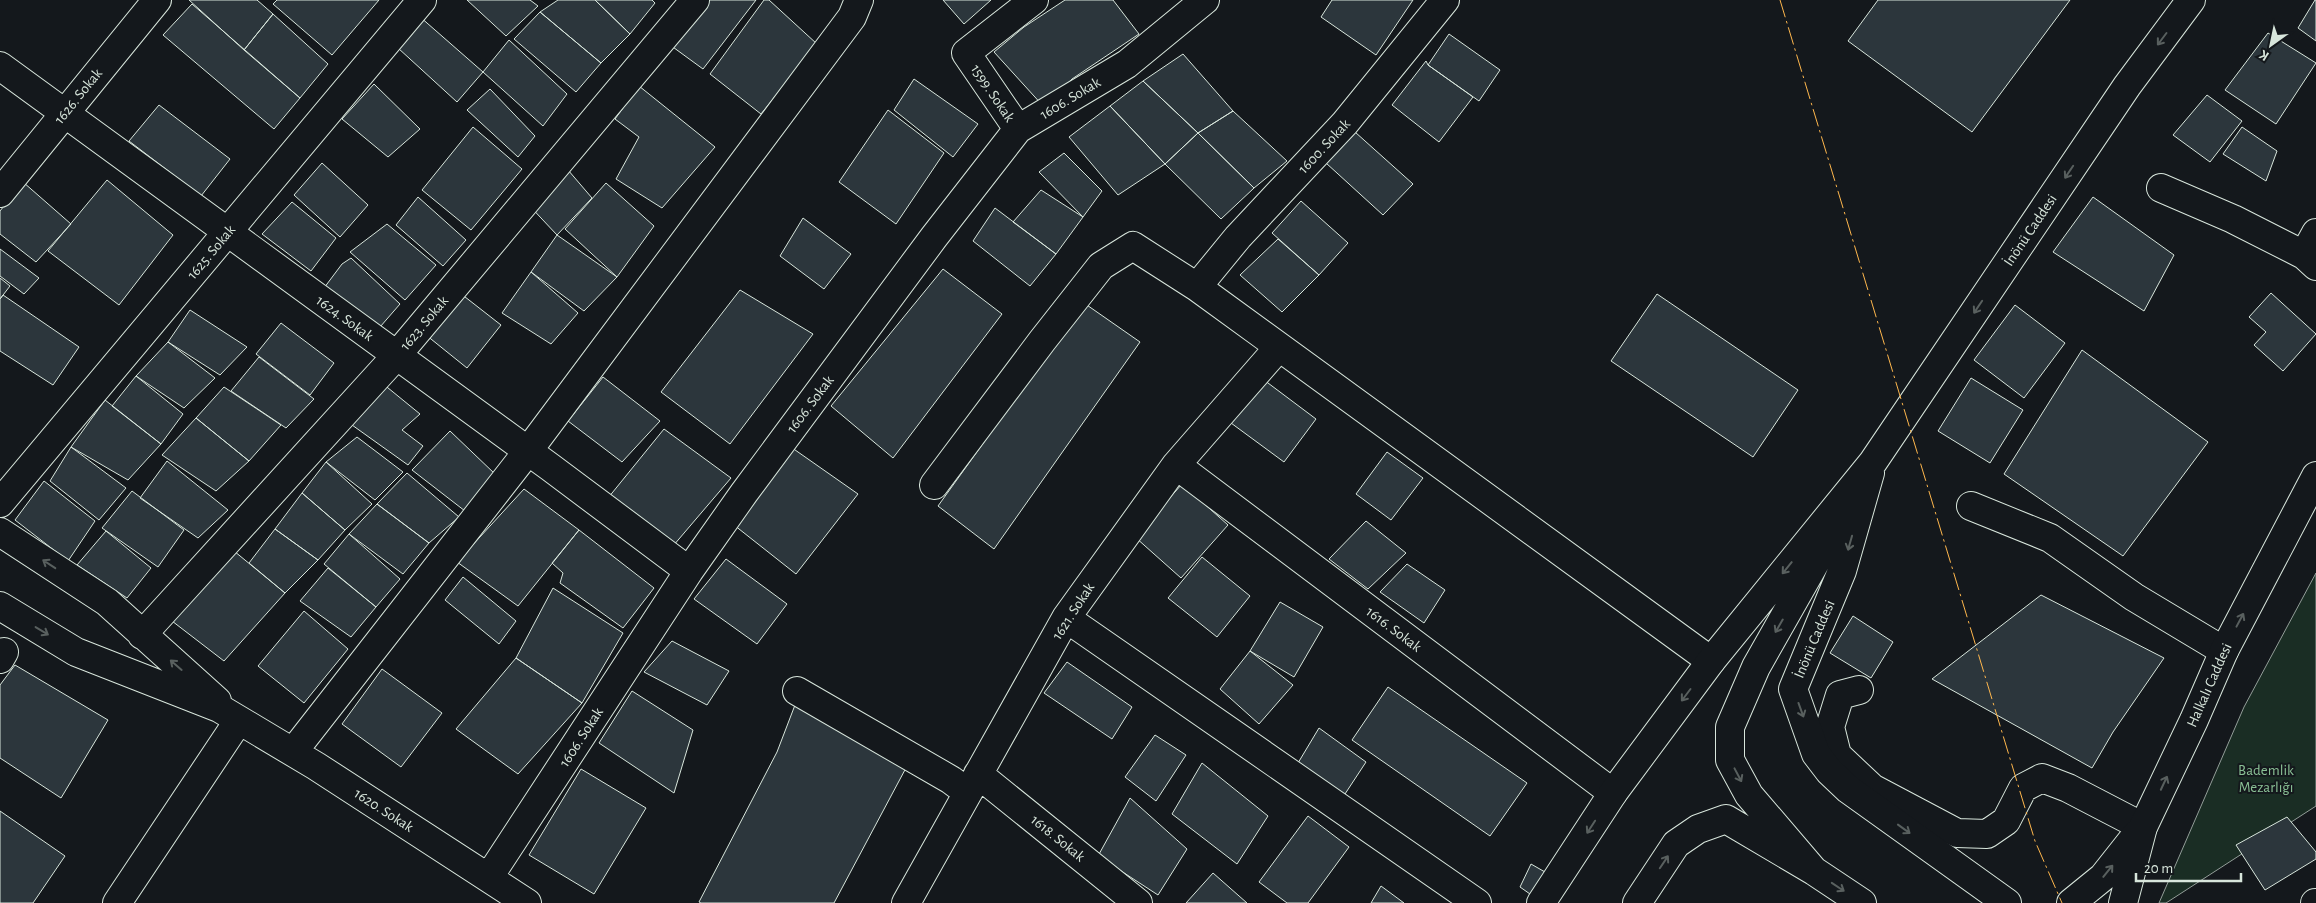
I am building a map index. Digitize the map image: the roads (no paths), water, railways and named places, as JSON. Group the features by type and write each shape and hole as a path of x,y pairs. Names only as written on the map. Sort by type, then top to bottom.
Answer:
{"street":[{"name":"1626. Sokak","path":"0,193 157,0"},
{"name":"1625. Sokak","path":"0,504 422,0"},
{"name":"1623. Sokak","path":"142,635 396,355 694,0"},
{"name":"1599. Sokak","path":"1018,129 966,53 1034,0"},
{"name":"1606. Sokak","path":"489,877 689,571 744,493 922,253 1018,129 1127,64 1205,0"},
{"name":"1600. Sokak","path":"1197,287 1238,237 1345,123 1445,0"},
{"name":"İnönü Caddesi","path":"1541,903 1613,793 1711,661 1873,462 2127,86 2191,0"},
{"path":"293,752 528,451 849,6"},
{"name":"1624. Sokak","path":"0,66 528,451 689,571"},
{"path":"2161,188 2312,251"},
{"path":"934,485 1101,266 1133,246 1197,287 1711,661"},
{"name":"1621. Sokak","path":"906,903 1066,618 1176,465 1279,347"},
{"path":"1814,871 1749,795 1730,760 1730,727 1756,666 1873,462"},
{"name":"İnönü Caddesi","path":"1873,462 1842,571 1793,689 1816,754 1829,771 1848,789 2006,903"},
{"name":"1616. Sokak","path":"1176,465 1613,793"},
{"name":"Halkalı Caddesi","path":"2123,903 2143,827 2194,720 2224,650 2316,476"},
{"path":"1971,506 2050,538 2134,597 2224,650"},
{"path":"0,532 107,602 239,720"},
{"path":"0,606 76,652 219,708 239,720"},
{"path":"1066,618 1477,903"},
{"path":"1860,690 1840,695 1830,727 1837,755 1872,788 1957,833 1987,834 2006,821 2023,788 2042,778 2068,788 2143,827 2103,877 2071,903"},
{"name":"1618. Sokak","path":"797,691 951,780 972,783 1138,903"},
{"path":"117,903 239,720"},
{"name":"1620. Sokak","path":"239,720 293,752 527,903"},
{"path":"1637,903 1676,844 1698,829 1726,819 1814,871 1862,903"}],"park label":[{"name":"Bademlik Mezarlığı","path":"2266,778"}]}
